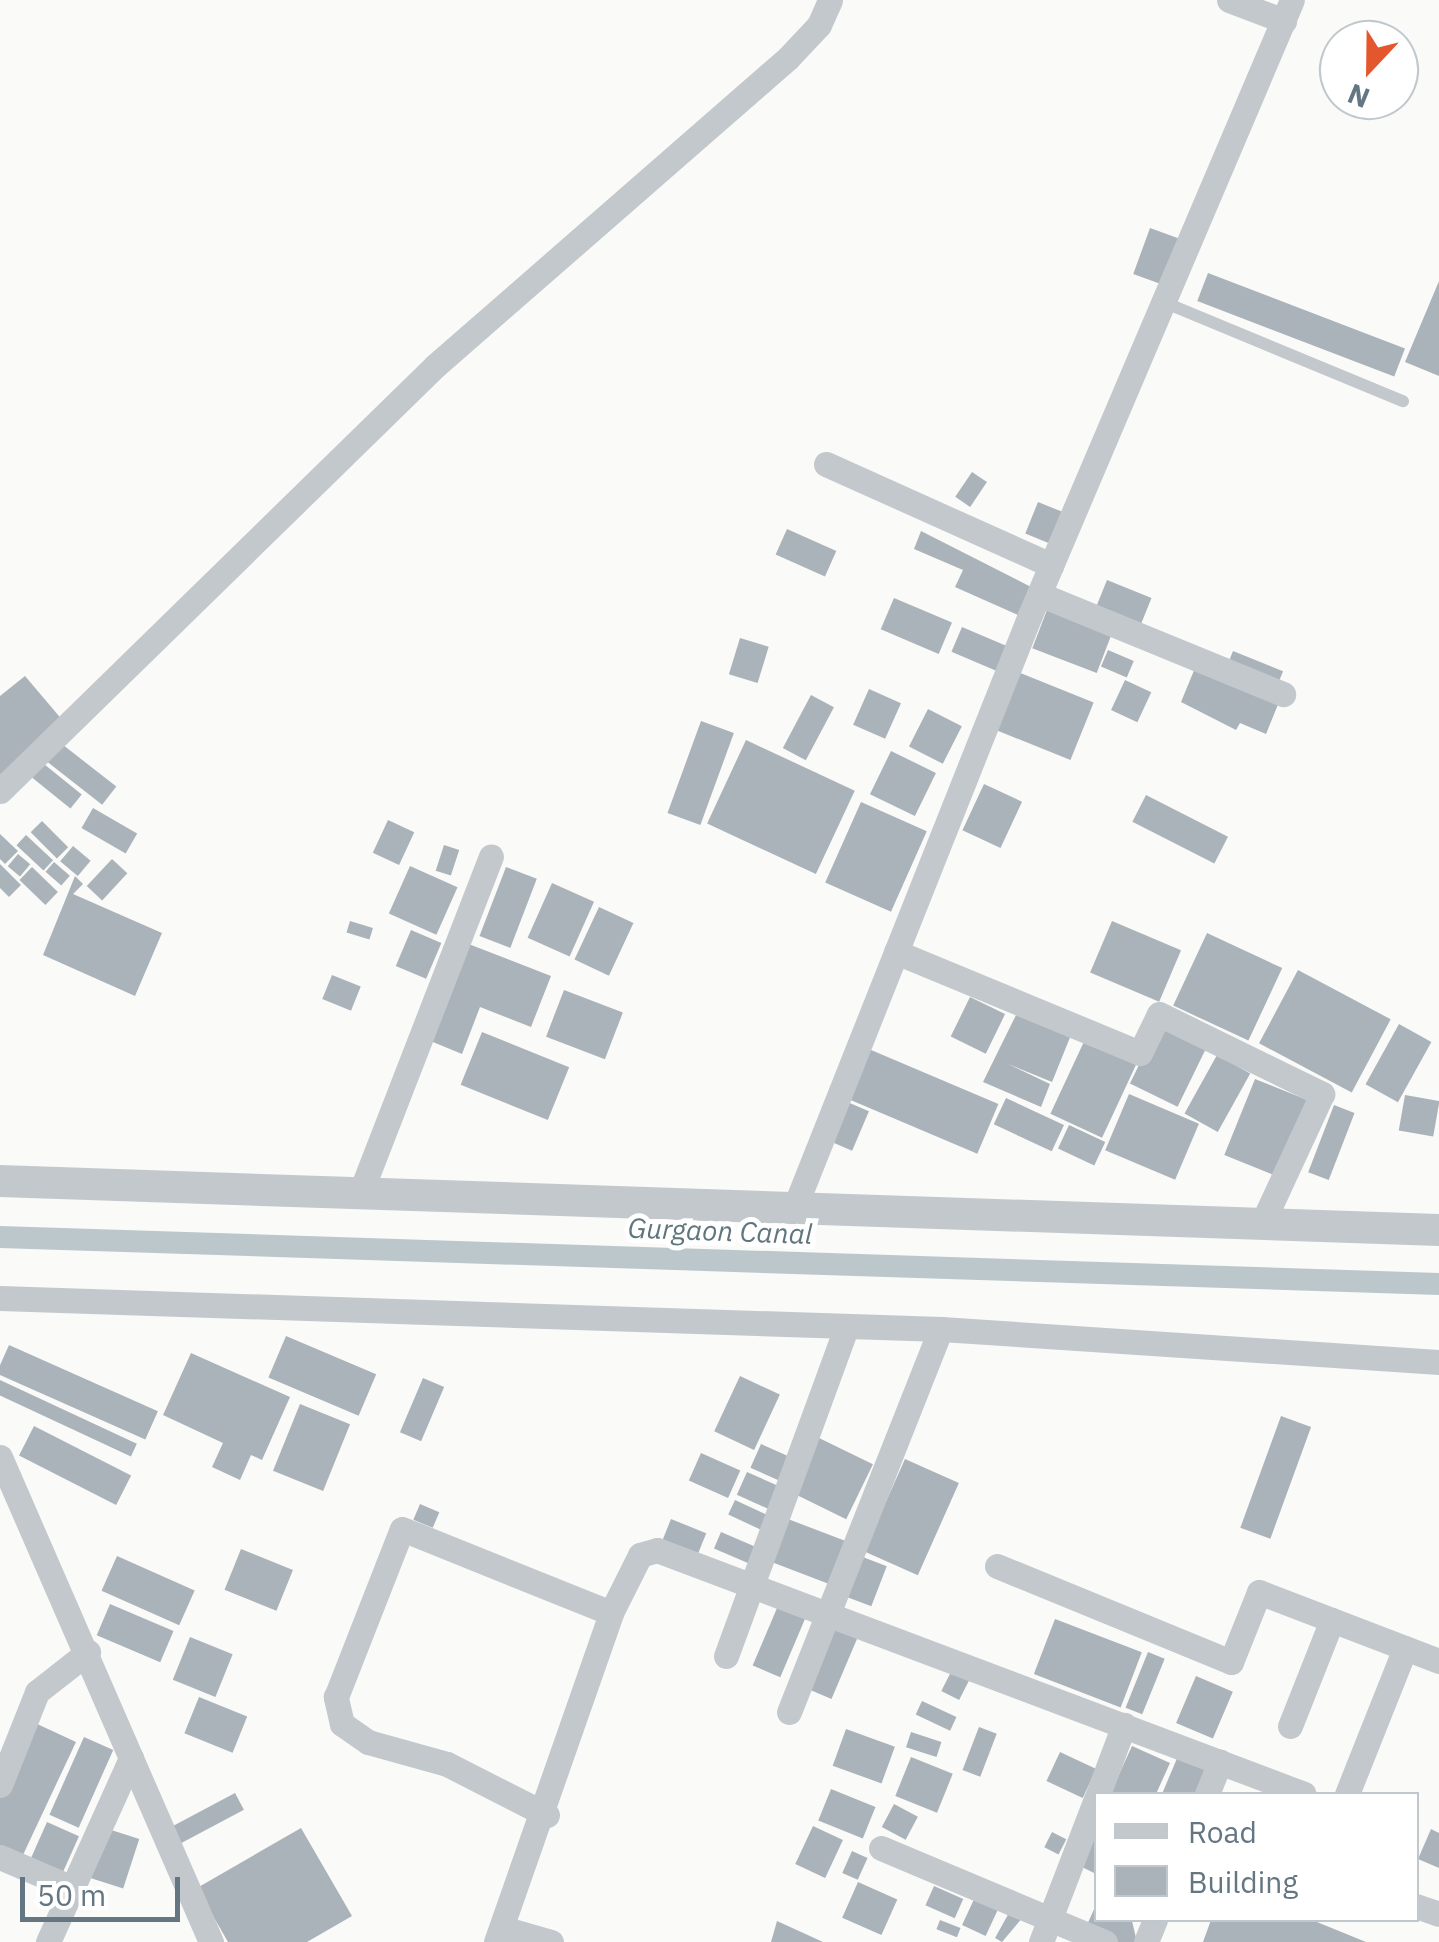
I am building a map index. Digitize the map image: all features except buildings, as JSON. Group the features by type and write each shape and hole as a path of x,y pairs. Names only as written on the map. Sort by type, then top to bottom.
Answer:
{"street":[{"path":"0,791 434,366 788,58 830,0"},
{"path":"794,1209 1039,594 1288,11 1229,0"},
{"path":"826,464 1051,565"},
{"path":"1039,594 1282,694"},
{"path":"360,1194 492,857"},
{"path":"896,952 1140,1053 1158,1014 1322,1094 1262,1224"},
{"path":"0,1181 1439,1230"},
{"path":"0,1298 942,1328 1439,1362"},
{"path":"726,1656 755,1586 847,1326"},
{"path":"789,1712 942,1328"},
{"path":"0,1457 88,1652 131,1758 147,1810 211,1942"},
{"path":"547,1815 446,1764 368,1742 342,1724 336,1698 402,1530 611,1614"},
{"path":"552,1942 499,1935 547,1815 611,1614 640,1555 657,1550 1299,1792"},
{"path":"997,1566 1231,1662 1259,1592 1439,1661"},
{"path":"1290,1726 1332,1620"},
{"path":"1347,1792 1405,1648"},
{"path":"0,1785 37,1692 88,1652"},
{"path":"1099,1792 1124,1725"},
{"path":"48,1942 131,1758"},
{"path":"1208,1792 1220,1762"},
{"path":"1046,1932 1094,1804"},
{"path":"882,1848 1046,1932 1105,1942"},
{"path":"0,1858 70,1888"}],"lane":[{"path":"1161,301 1402,401"}],"waterway":[{"name":"Gurgaon Canal","path":"0,1237 1439,1284"}]}
